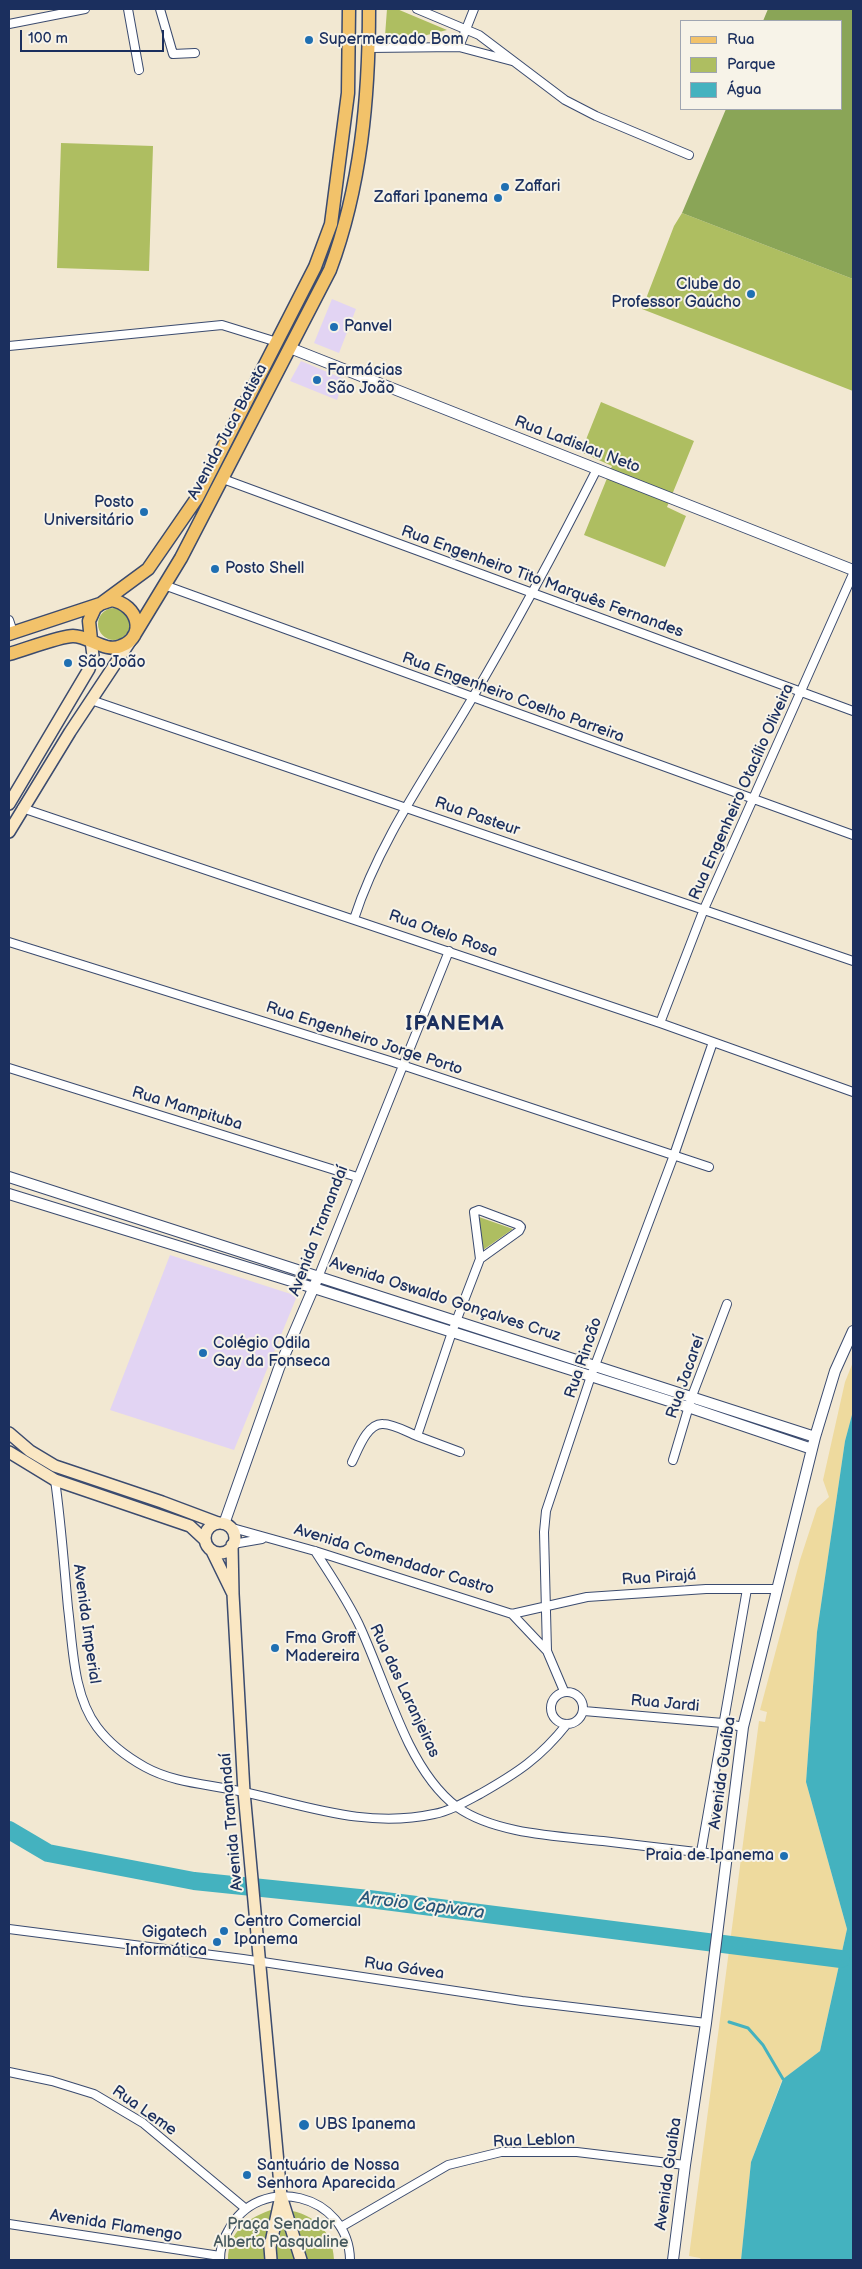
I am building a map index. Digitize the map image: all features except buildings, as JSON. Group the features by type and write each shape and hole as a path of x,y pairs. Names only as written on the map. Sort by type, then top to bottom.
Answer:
{"main road":[{"name":"Avenida Juca Batista","path":"9,804 90,670 93,656 89,621 91,614 101,604 148,569 197,498 315,268 331,224 348,93 349,9"},
{"name":"Avenida Juca Batista","path":"9,832 22,808 133,637 181,558 330,270 340,245 355,184 362,140 369,48 369,9"},
{"path":"9,654 72,636 92,640 115,648 122,646 133,637 137,624 132,611 121,602 112,600 10,629"},
{"name":"Avenida Comendador Castro","path":"9,1433 30,1451 55,1466 224,1525"},
{"path":"9,1452 55,1480 190,1526 205,1540 212,1551 224,1552 233,1544 234,1535 224,1525 208,1529 205,1540"},
{"name":"Avenida Tramandaí","path":"233,1544 233,1594 244,1792 282,2196 301,2260"},
{"name":"Avenida Tramandaí","path":"212,1551 233,1594"},
{"name":"Avenida Tramandaí","path":"271,2260 270,2247 274,2223 282,2196"},
{"path":"274,2223 282,2218 291,2224"}],"street":[{"path":"9,24 85,9"},
{"path":"128,9 139,70"},
{"path":"160,9 173,54 196,53"},
{"path":"418,9 493,44 565,100 596,116 689,155"},
{"path":"459,47 474,9"},
{"path":"369,48 459,47 514,62"},
{"path":"9,346 222,325 277,342"},
{"name":"Rua Ladislau Neto","path":"290,348 853,570"},
{"path":"354,919 376,865 407,808 532,594 597,469"},
{"name":"Rua Engenheiro Tito Marquês Fernandes","path":"222,479 853,711"},
{"name":"Rua Engenheiro Otacílio Oliveira","path":"660,1023 704,909 853,574"},
{"name":"Rua Engenheiro Coelho Parreira","path":"164,585 853,835"},
{"name":"Rua Pasteur","path":"91,700 853,961"},
{"name":"Rua Otelo Rosa","path":"22,808 660,1023 853,1092"},
{"name":"Rua Engenheiro Jorge Porto","path":"9,942 402,1066 709,1167"},
{"name":"Avenida Tramandaí","path":"224,1525 279,1368 314,1288 449,951"},
{"name":"Rua Rincão","path":"564,1691 547,1651 544,1532 546,1511 595,1364 674,1154 713,1042"},
{"name":"Rua Mampituba","path":"9,1068 357,1177"},
{"name":"Avenida Oswaldo Gonçalves Cruz","path":"9,1177 319,1275 815,1436"},
{"name":"Avenida Oswaldo Gonçalves Cruz","path":"9,1194 592,1376 812,1449"},
{"path":"63,1211 67,1196"},
{"path":"417,1436 452,1332 480,1259 475,1210 519,1225 519,1231 480,1259"},
{"path":"183,1248 186,1234"},
{"name":"Rua Jacareí","path":"673,1460 688,1407 726,1304"},
{"name":"Avenida Guaíba","path":"673,2260 706,2023 743,1727 815,1436 835,1371 853,1331"},
{"path":"352,1462 368,1432 383,1424 460,1452"},
{"name":"Avenida Imperial","path":"55,1480 74,1663 84,1702 97,1727 123,1753 146,1767 169,1777 191,1783 244,1792 335,1814 384,1820 434,1814 457,1806 518,1773 548,1748 567,1724"},
{"name":"Avenida Comendador Castro","path":"224,1525 315,1551 512,1614 547,1651"},
{"name":"Avenida Comendador Castro","path":"233,1544 266,1538"},
{"name":"Rua das Laranjeiras","path":"315,1551 337,1585 360,1628 410,1745 426,1772 443,1794 457,1806 499,1826 561,1836 727,1855"},
{"name":"Rua Pirajá","path":"546,1607 587,1597 706,1589 776,1589"},
{"name":"Avenida Guaíba","path":"701,1852 747,1589"},
{"name":"Avenida Comendador Castro","path":"512,1614 546,1607"},
{"path":"564,1691 572,1692 579,1696 583,1703 584,1711 574,1723 559,1722 553,1717 552,1701 564,1691"},
{"name":"Rua Jardi","path":"584,1711 723,1723 743,1727"},
{"name":"Rua Gávea","path":"9,1929 260,1961 522,2001 706,2023"},
{"name":"Rua Leme","path":"9,2072 52,2081 94,2094 143,2123 246,2208"},
{"name":"Rua Leblon","path":"341,2227 448,2165 501,2152 576,2152 685,2166"},
{"path":"220,2258 224,2238 232,2222 246,2208 263,2199 282,2196 299,2197 316,2203 330,2214 341,2227 350,2250 350,2260"},
{"name":"Avenida Flamengo","path":"9,2224 220,2258"}],"shaded area":[{"name":"Panvel","path":"332,299 356,309 339,353 314,343"},
{"name":"Farmácias São João","path":"301,361 344,379 337,400 290,381"},
{"name":"Colégio Odila Gay da Fonseca","path":"170,1255 297,1296 234,1450 110,1410"}],"green space":[{"path":"387,9 397,9 447,30 423,36 385,36"},
{"path":"768,9 853,9 853,279 682,213 726,110 842,110 842,20 763,20"},
{"path":"61,143 153,146 149,271 57,268"},
{"name":"Clube do Professor Gaúcho","path":"682,213 853,279 853,391 642,309 674,226"},
{"path":"601,402 694,441 667,507 686,516 665,567 584,535 612,466 581,452"},
{"path":"114,608 120,609 125,613 129,618 129,630 125,635 120,639 114,640 108,639 103,635 99,630 98,624 99,618 103,613 108,609"},
{"path":"479,1217 513,1229 483,1250"},
{"name":"Praça Senador Alberto Pasqualine","path":"274,2209 297,2212 316,2221 329,2237 334,2260 228,2260 229,2250 236,2233 248,2221"}],"sand":[{"name":"Praia de Ipanema","path":"853,1362 853,1411 845,1441 817,1632 806,1782 847,1929 820,2051 782,2080 751,2162 741,2260 701,2260 700,2258 689,2256 759,1721 765,1722 767,1712 760,1710 800,1560 817,1508 829,1497 823,1480 845,1382"}],"water":[{"path":"853,1411 853,2260 741,2260 751,2162 783,2079 820,2051 847,1929 806,1782 817,1632 845,1441"}],"waterway":[{"name":"Arroio Capivara","path":"9,1830 48,1853 194,1881 369,1899 841,1959"},
{"path":"729,2022 748,2028 763,2045 783,2079"}],"place":[{"name":"Supermercado Bom","path":"309,40"},
{"name":"Zaffari","path":"505,187"},
{"name":"Zaffari Ipanema","path":"498,198"},
{"name":"Clube do Professor Gaúcho","path":"751,294"},
{"name":"Panvel","path":"334,327"},
{"name":"Farmácias São João","path":"317,380"},
{"name":"Posto Universitário","path":"144,512"},
{"name":"Posto Shell","path":"215,569"},
{"name":"São João","path":"68,663"},
{"name":"Colégio Odila Gay da Fonseca","path":"203,1353"},
{"name":"Fma Groff Madereira","path":"275,1648"},
{"name":"Praia de Ipanema","path":"784,1856"},
{"name":"Centro Comercial Ipanema","path":"224,1931"},
{"name":"Gigatech Informática","path":"217,1942"},
{"name":"UBS Ipanema","path":"304,2125"},
{"name":"Santuário de Nossa Senhora Aparecida","path":"247,2175"}],"district":[{"name":"IPANEMA","path":"455,1025"}]}
